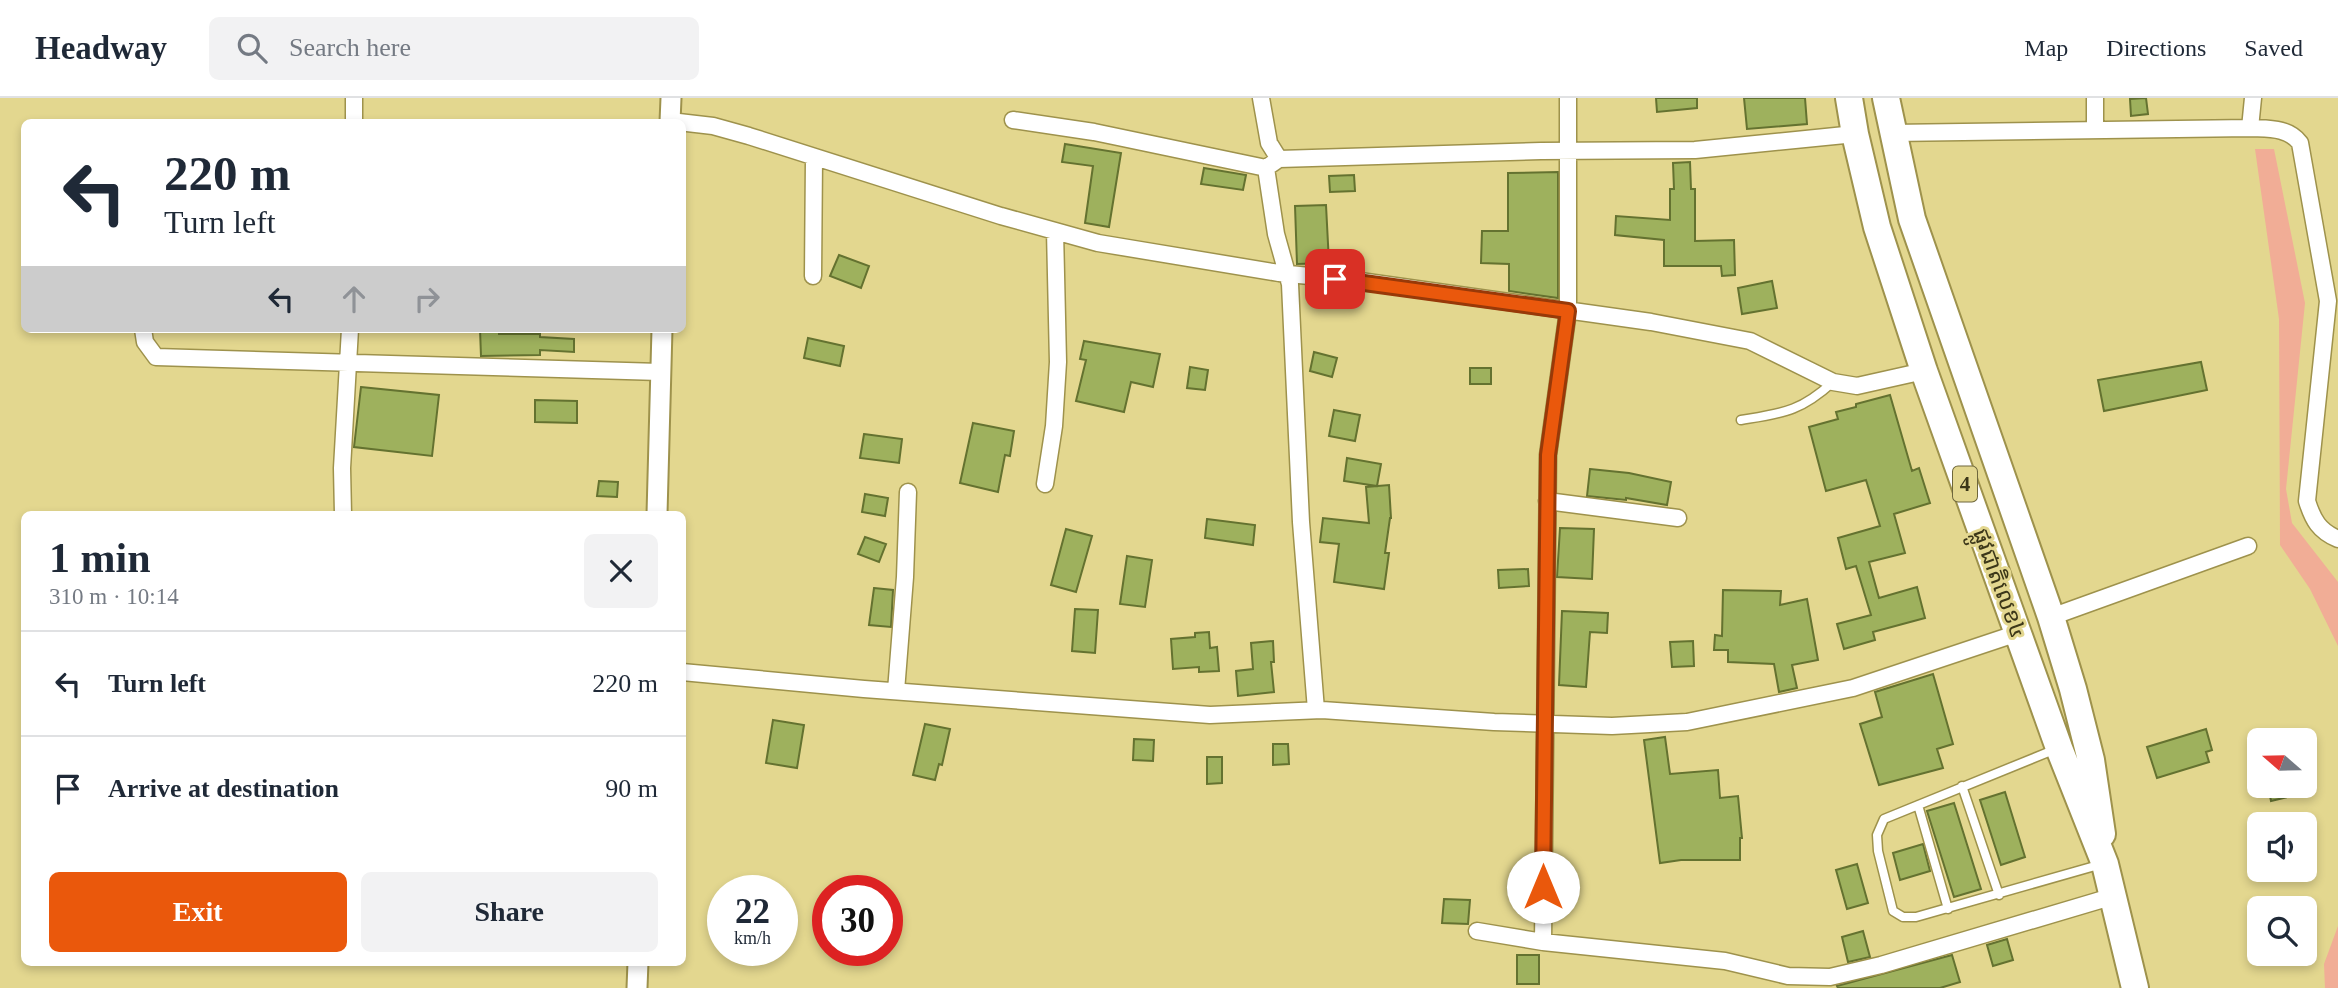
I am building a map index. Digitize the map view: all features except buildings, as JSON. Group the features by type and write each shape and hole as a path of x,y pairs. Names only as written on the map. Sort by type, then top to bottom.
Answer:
{"highway":[{"name":"ផ្លូវជាតិលេខ៤","path":"1849,98 1877,227 1924,370 2059,748 2105,863 2136,988"},
{"name":"ផ្លូវជាតិលេខ៤","path":"1886,98 1912,219 2051,617 2073,689 2091,760 2101,815 2105,863"}],"street":[{"path":"354,98 354,119"},
{"path":"670,119 671,98"},
{"path":"1261,98 1272,163 1276,234 1290,284 1301,522 1316,710"},
{"path":"1543,942 1548,455 1568,311 1568,98"},
{"path":"2095,98 2095,130"},
{"path":"2250,128 2253,98"},
{"path":"1013,120 1272,163 1569,151 1695,150 1855,134"},
{"path":"686,124 725,130 1098,243 1286,274 1360,281 1651,322 1750,341 1833,382 1857,386 1924,370"},
{"path":"1892,133 2250,128 2285,131 2295,136 2300,143 2328,301 2307,501 2313,520 2326,534 2338,539"},
{"path":"813,276 814,158"},
{"path":"1045,484 1054,426 1058,362 1055,231"},
{"path":"144,333 150,352 156,357 660,372"},
{"path":"343,511 345,391 350,333"},
{"path":"657,511 662,333"},
{"path":"896,691 905,577 908,492"},
{"path":"1547,501 1678,518"},
{"path":"2051,617 2248,546"},
{"path":"686,672 1210,715 1316,710 1612,726 1698,720 1853,688 2018,633"},
{"path":"1477,931 1543,942 1725,961 1788,976 1830,977 1881,965 2114,896"},
{"path":"637,988 638,966"}],"lane":[{"path":"1741,420 1788,412 1814,399 1833,382"},
{"path":"2059,748 1884,818 1877,835 1878,851 1893,911 1903,917 1916,917 2105,863"},
{"path":"1962,786 1999,895"},
{"path":"1918,805 1948,909"}],"shaded area":[{"path":"2255,149 2274,149 2305,303 2286,489 2292,523 2338,582 2338,646 2310,589 2280,545 2279,319"},
{"path":"2338,926 2338,988 2325,988 2324,964"}],"route":[{"path":"1335,279 1568,311 1548,455 1543,887"}]}
